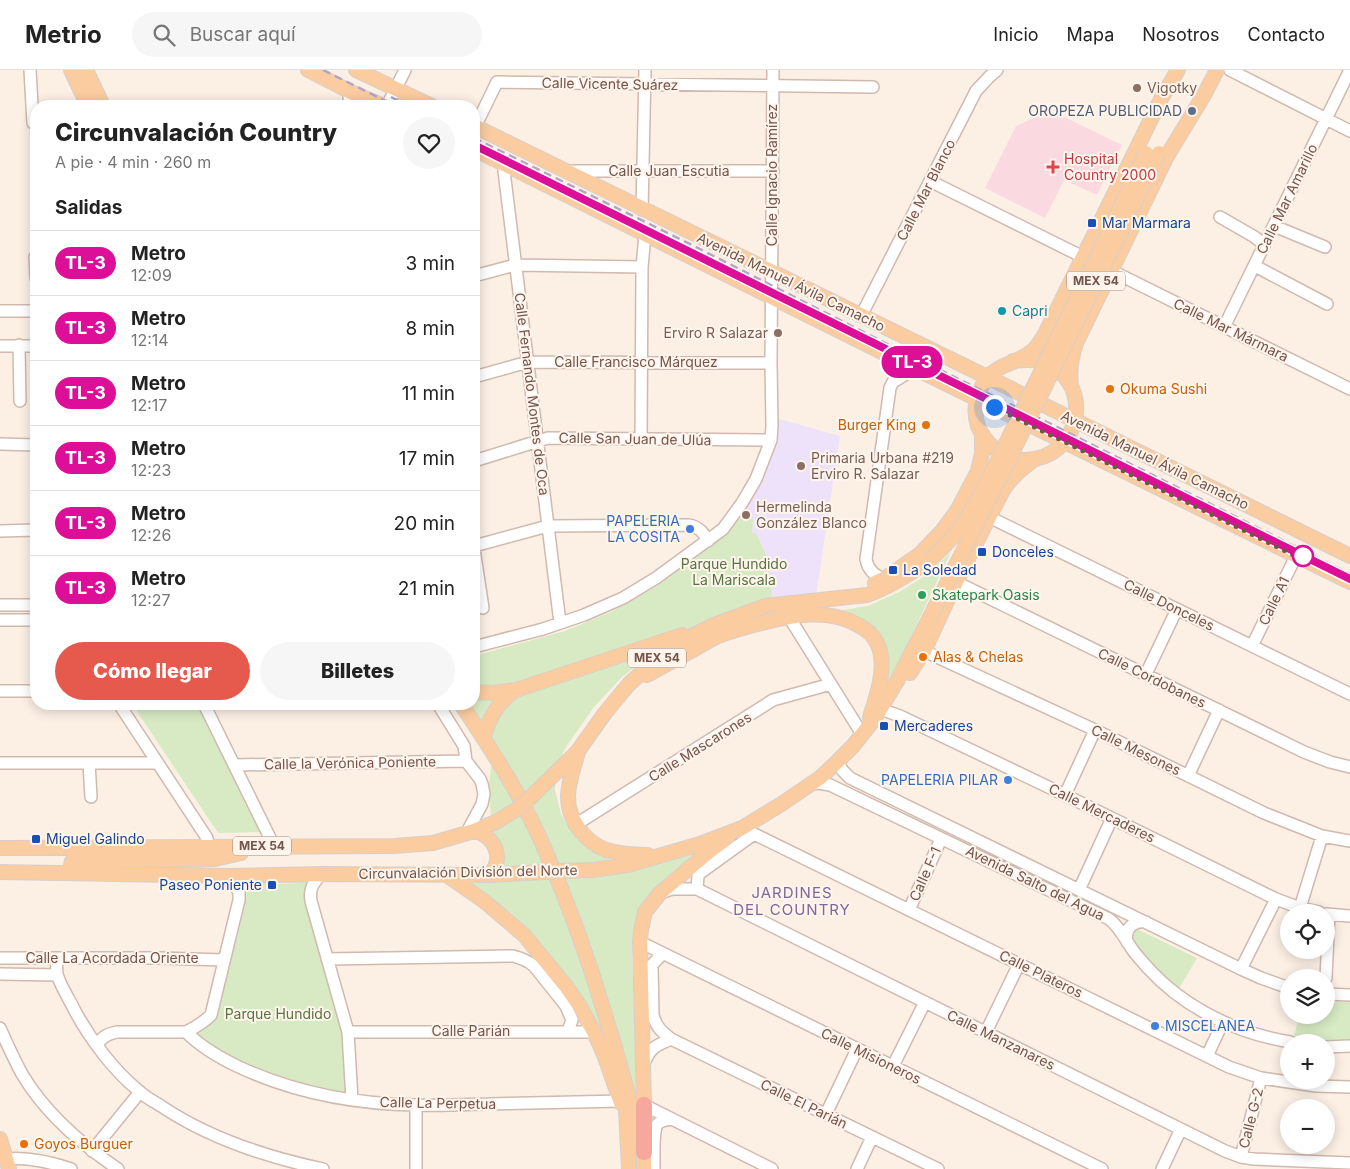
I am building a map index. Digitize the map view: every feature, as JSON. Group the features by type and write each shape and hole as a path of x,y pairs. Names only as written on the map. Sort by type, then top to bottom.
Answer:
{"highway":[{"path":"644,1104 644,1152"}],"main road":[{"path":"71,70 85,100"},
{"path":"86,70 101,100"},
{"path":"308,70 371,100"},
{"path":"356,70 419,100"},
{"name":"MEX 54","path":"1152,153 1188,111 1211,70"},
{"path":"1178,71 1161,99 1044,334 1032,351 1024,357 999,367 987,377 981,387 975,411 977,424 982,435 992,447 1005,456 1020,460 1046,456 1057,450 1072,432 1076,421 1076,403 1071,386 1070,361 1076,343 1167,156 1217,70"},
{"name":"MEX 54","path":"1152,153 1157,127 1178,71"},
{"name":"Avenida Manuel Ávila Camacho","path":"480,129 1350,556"},
{"name":"Avenida Manuel Ávila Camacho","path":"480,152 1350,582"},
{"name":"Circunvalación División del Norte","path":"0,848 394,846 433,843 470,832 496,822 529,799 578,751 605,713 629,684 676,644 702,630 765,606 867,595 906,578 946,545 960,528 973,507 1097,257 1152,153"},
{"name":"Circunvalación División del Norte","path":"0,872 229,876 321,874 489,875 593,870 628,865 748,831 783,803 821,777 881,715 1034,409 1152,153"},
{"path":"1054,316 1053,327 1058,334 1065,338 1074,337 1083,328"},
{"path":"1013,361 1027,359 1040,361 1063,375 1071,386"},
{"name":"MEX 54","path":"835,599 884,579 920,554 942,532 966,495 978,471 982,435"},
{"name":"MEX 54","path":"881,715 924,651 956,582 1003,490 1010,480 1035,459"},
{"path":"980,463 990,460 999,463 1006,470 1010,480"},
{"path":"629,684 713,638 732,631 789,617 835,616 863,627 872,634 880,651 881,668 878,689 874,705 862,734"},
{"path":"480,692 516,690 702,630"},
{"path":"484,737 494,712 503,700 516,690"},
{"path":"465,710 484,737 515,789 543,844 568,906 609,1028 623,1096 629,1169"},
{"path":"578,751 569,783 568,799 575,825 585,837 606,850 646,856 662,855"},
{"path":"644,1104 640,942 646,912 660,893 696,870 712,849 748,831"},
{"path":"470,832 488,837 496,849 496,866 489,875"},
{"path":"95,874 72,868 71,863 73,859 101,861 214,858 274,846"},
{"path":"444,874 484,901 524,935 566,986 594,1032 623,1096 644,1152 644,1169"},
{"path":"0,1139 8,1164"}],"street":[{"path":"30,70 32,100"},
{"path":"390,100 405,70"},
{"path":"642,210 645,70"},
{"name":"Calle Ignacio Ramírez","path":"480,645 560,623 623,598 656,578 722,530 742,503 756,479 770,440 772,426 773,70"},
{"name":"Calle Mar Blanco","path":"861,316 976,91 988,76 997,70"},
{"path":"1230,70 1350,131"},
{"name":"Calle Mar Amarillo","path":"1224,327 1350,70"},
{"name":"Calle Vicente Suárez","path":"480,115 497,82 873,87"},
{"path":"349,100 351,92"},
{"name":"Calle Fernando Montes de Oca","path":"506,165 504,171 560,623"},
{"name":"Calle Juan Escutia","path":"566,171 773,171"},
{"path":"930,181 1083,257"},
{"path":"1220,217 1264,244"},
{"path":"1274,226 1325,247"},
{"path":"641,439 642,267 645,235"},
{"path":"480,274 516,265 642,267"},
{"path":"1254,266 1327,304"},
{"name":"Calle Mar Mármara","path":"1112,271 1350,389"},
{"path":"0,312 30,310"},
{"path":"0,346 30,346"},
{"path":"19,346 20,401"},
{"name":"Calle Francisco Márquez","path":"480,375 528,362 771,363"},
{"path":"884,579 870,570 866,559 890,388 893,382 906,374 912,367"},
{"name":"Calle San Juan de Ulúa","path":"480,459 548,438 770,440"},
{"path":"0,444 30,445"},
{"name":"Calle Donceles","path":"989,516 1350,694"},
{"path":"480,546 548,526 689,525 701,530 708,540"},
{"path":"0,531 30,530"},
{"name":"Calle A1","path":"1252,646 1296,556"},
{"name":"Calle Cordobanes","path":"956,582 1304,752 1350,767"},
{"path":"480,588 483,608"},
{"path":"0,605 30,605"},
{"path":"1146,674 1176,609"},
{"path":"789,617 862,734"},
{"path":"0,620 30,620"},
{"name":"Calle Mesones","path":"924,651 1095,730 1264,814 1322,836 1350,841"},
{"name":"Calle Mascarones","path":"575,825 773,700 831,684"},
{"path":"0,691 30,691"},
{"path":"123,710 208,838 208,847"},
{"path":"207,710 274,846"},
{"path":"442,710 464,746 466,761 480,778 484,794 482,804 470,832"},
{"path":"1188,776 1219,710"},
{"name":"Calle Mercaderes","path":"881,715 900,716 1289,904"},
{"path":"1065,795 1095,730"},
{"name":"Calle la Verónica Poniente","path":"234,766 466,761"},
{"name":"Avenida Salto del Agua","path":"838,761 842,770 850,778 1241,969 1280,985"},
{"path":"0,762 157,762"},
{"path":"89,763 91,797"},
{"name":"Avenida Salto del Agua","path":"808,786 818,783 830,785 1109,919 1114,923 1134,952 1163,983 1179,996 1223,1022 1265,1038 1280,1040"},
{"path":"1079,890 1112,818"},
{"name":"Calle Plateros","path":"748,831 1229,1067 1261,1078 1280,1080"},
{"path":"1301,904 1322,836"},
{"name":"Calle F-1","path":"910,910 941,838"},
{"path":"982,858 989,846"},
{"path":"696,870 698,876 697,889"},
{"path":"321,874 313,884 310,893 311,901 348,1032 352,1100"},
{"path":"97,1046 102,1038 117,1032 186,1032 197,1027 211,1015 240,896 229,876"},
{"name":"Calle Manzanares","path":"660,893 672,889 697,889 1225,1151 1241,1157 1254,1159 1350,1163"},
{"path":"1241,969 1276,899"},
{"name":"Calle Mercaderes","path":"1335,915 1350,916"},
{"path":"1127,942 1126,934 1132,924 1140,921 1148,923"},
{"path":"327,959 513,956 519,954 524,947 524,935"},
{"name":"Calle Misioneros","path":"640,942 1102,1169"},
{"path":"644,1063 653,1047 670,1039 659,1030 653,1015 652,965 662,954"},
{"path":"513,956 534,966 566,1006 572,1020 568,1031"},
{"name":"Calle La Acordada Oriente","path":"0,958 224,960"},
{"path":"56,958 57,975 80,1021 97,1046 126,1080 140,1092 176,1116 240,1146 285,1161 323,1169"},
{"path":"986,1032 1019,964"},
{"name":"Calle La Acordada Oriente","path":"0,974 57,975"},
{"path":"1335,994 1350,995"},
{"path":"893,1066 925,1002"},
{"path":"1207,1056 1223,1022"},
{"path":"0,1028 23,1075 38,1096 68,1130 92,1151 118,1169"},
{"name":"Calle La Perpetua","path":"186,1032 195,1042 255,1075 318,1095 352,1100 416,1105 623,1096"},
{"name":"Calle Parián","path":"348,1032 594,1032"},
{"name":"Calle El Parián","path":"670,1039 938,1169"},
{"path":"1335,1046 1350,1046"},
{"path":"826,1114 857,1049"},
{"name":"Calle G-2","path":"1241,1157 1261,1078"},
{"name":"Calle Plateros","path":"1335,1085 1350,1087"},
{"path":"92,1151 140,1092"},
{"path":"644,1104 772,1169"},
{"path":"416,1105 416,1169"},
{"path":"654,1169 655,1131 662,1120 672,1119"},
{"path":"1162,1169 1181,1130"},
{"path":"857,1169 872,1137"},
{"path":"8,1164 25,1158 71,1169"}],"shaded area":[{"name":"Hospital Country 2000","path":"1050,111 1122,145 1097,195 1064,180 1045,218 985,188 1016,126"},
{"name":"Primaria Urbana #219 Erviro R. Salazar","path":"776,418 840,436 816,596 796,594 796,597 773,600 768,559 756,533 752,533 753,519 738,518 760,483 773,450"}],"green space":[{"name":"Parque Hundido La Mariscala","path":"738,518 753,519 752,533 756,533 768,559 773,602 655,652 622,677 594,707 568,744 556,766 555,790 561,814 569,828 591,851 631,866 653,866 708,848 636,920 632,959 640,1096 634,1101 575,994 466,884 488,880 494,874 489,783 494,746 469,710 480,710 480,654 565,631 611,612 657,586 725,534"},
{"path":"951,552 897,666 882,688 882,641 829,612 868,606 899,592 928,574"},
{"path":"136,710 200,710 263,832 218,833"},
{"name":"Parque Hundido","path":"306,880 306,894 346,1036 346,1096 275,1077 223,1054 199,1038 199,1032 209,1023 220,1005 244,910 245,893 241,884 242,881 276,884 298,883 299,881"},
{"path":"1135,928 1197,958 1178,990 1153,968 1129,941 1129,933"},
{"path":"1335,1002 1350,1002 1350,1042 1335,1041 1335,1034 1295,1034 1297,1024 1335,1024"}],"railway":[{"path":"323,70 384,100"},
{"path":"391,97 397,100"},
{"path":"480,141 1350,574"}],"metro line":[{"name":"TL-3","path":"480,148 1350,579"}],"place":[{"name":"Vigotky","path":"1137,88"},
{"name":"OROPEZA PUBLICIDAD","path":"1192,111"},
{"name":"Hospital Country 2000","path":"1053,167"},
{"name":"Mar Marmara","path":"1092,223"},
{"name":"Capri","path":"1002,311"},
{"name":"Erviro R Salazar","path":"778,333"},
{"name":"Okuma Sushi","path":"1110,389"},
{"name":"Burger King","path":"926,425"},
{"name":"Primaria Urbana #219 Erviro R. Salazar","path":"801,466"},
{"name":"Hermelinda González Blanco","path":"746,515"},
{"name":"PAPELERIA LA COSITA","path":"690,529"},
{"name":"Donceles","path":"982,552"},
{"name":"La Soledad","path":"893,570"},
{"name":"Skatepark Oasis","path":"922,595"},
{"name":"Alas & Chelas","path":"923,657"},
{"name":"Mercaderes","path":"884,726"},
{"name":"PAPELERIA PILAR","path":"1008,780"},
{"name":"Miguel Galindo","path":"36,839"},
{"name":"Paseo Poniente","path":"272,885"},
{"name":"MISCELANEA","path":"1155,1026"},
{"name":"Goyos Burguer","path":"24,1144"}],"district":[{"name":"JARDINES DEL COUNTRY","path":"792,902"}],"route":[{"path":"994,407 1306,561 1303,556"}]}
